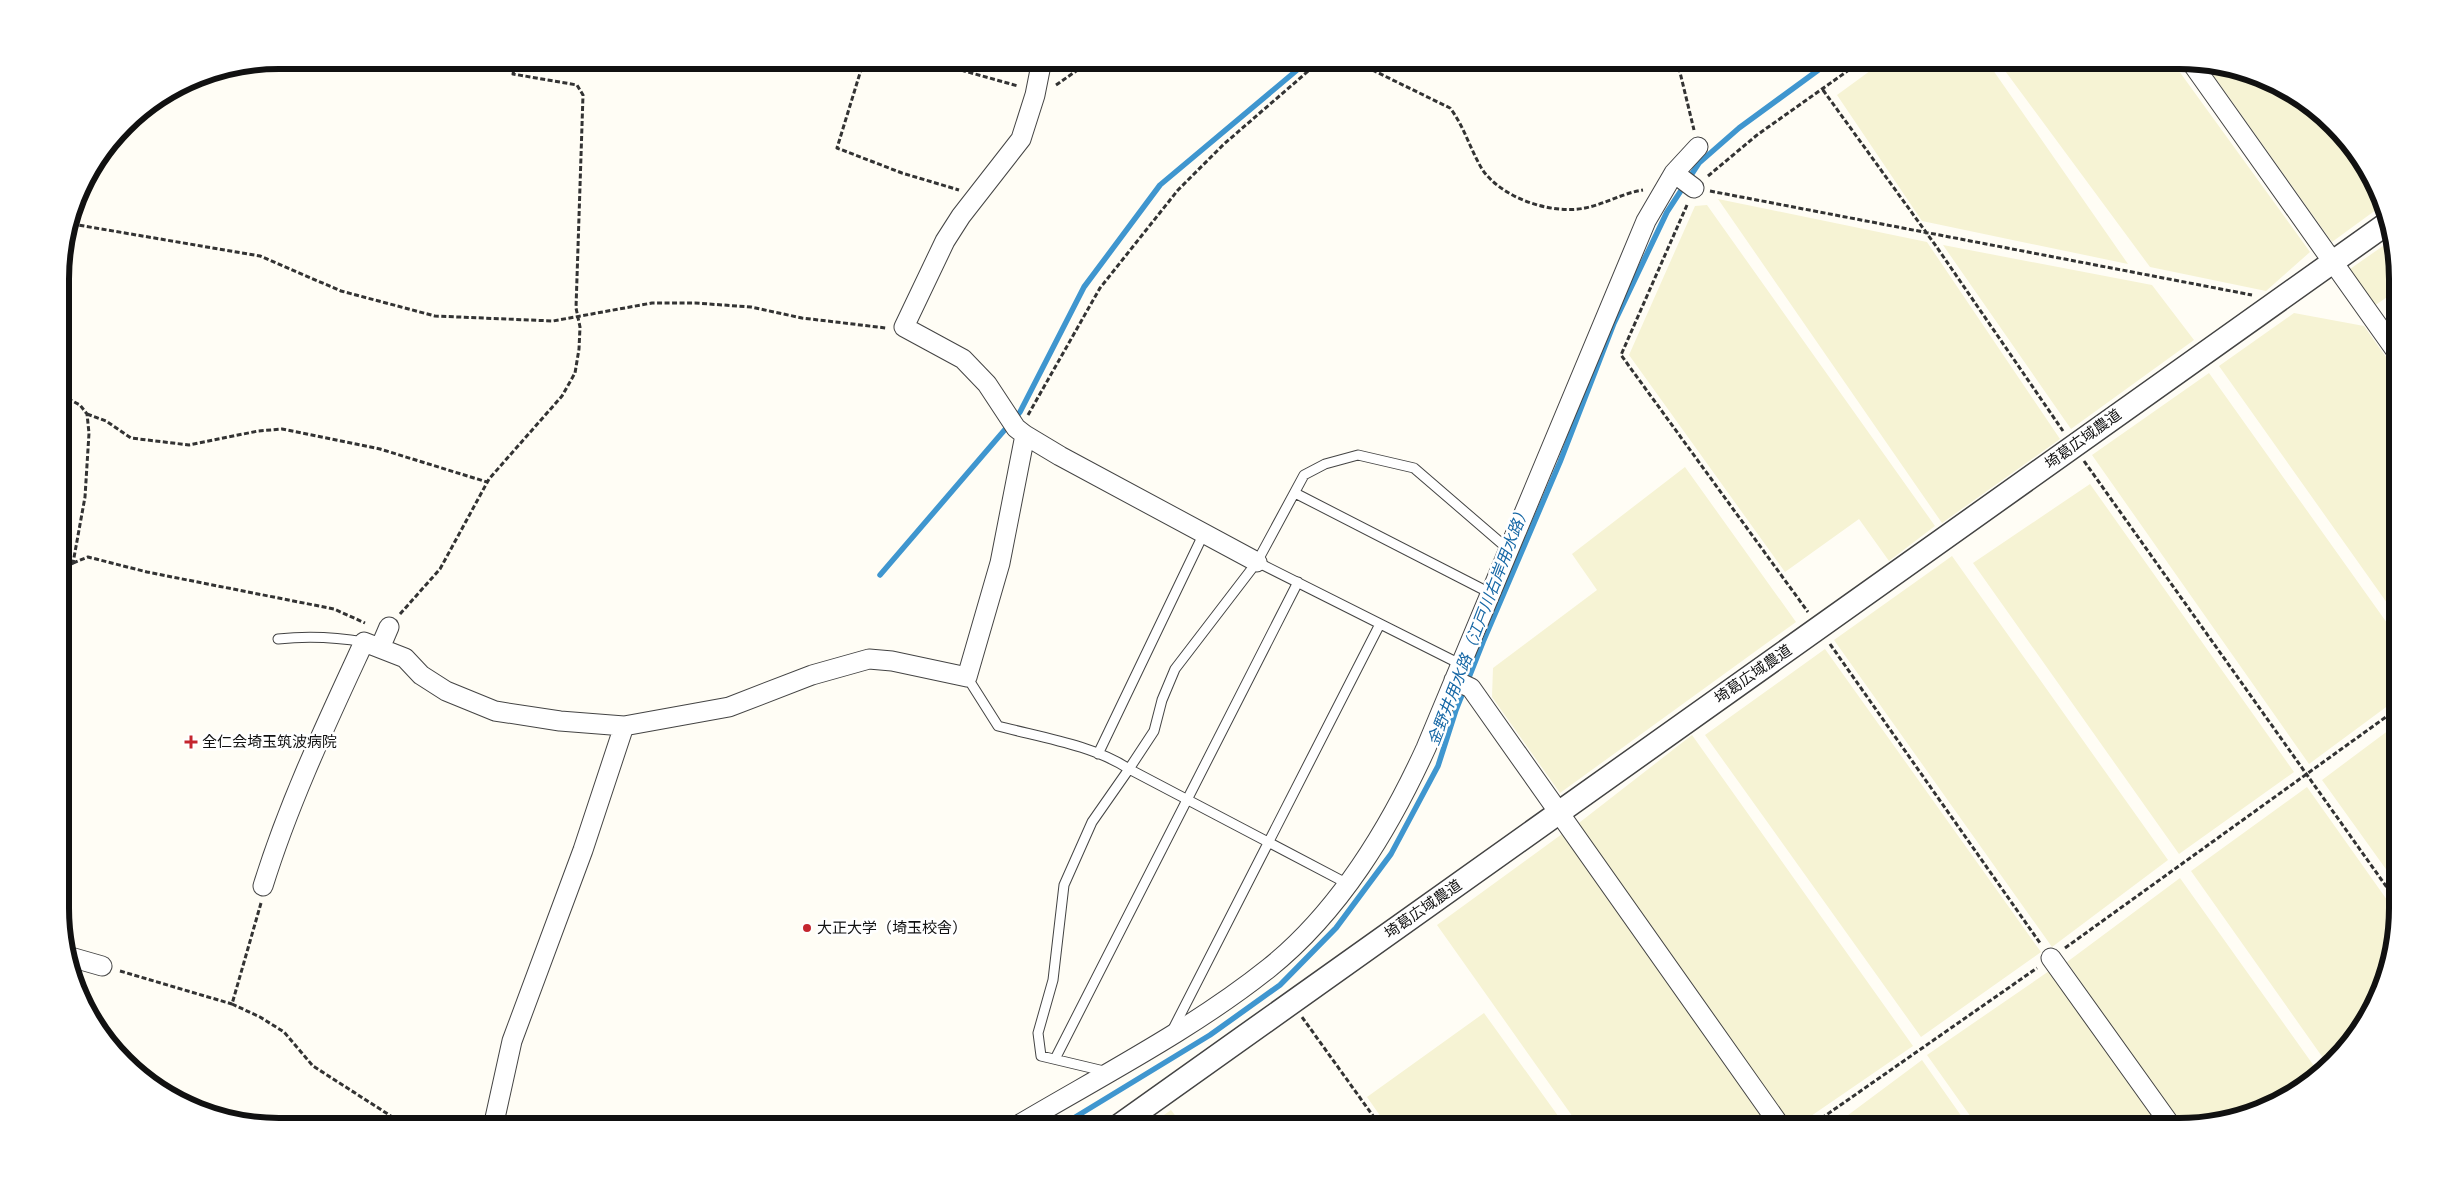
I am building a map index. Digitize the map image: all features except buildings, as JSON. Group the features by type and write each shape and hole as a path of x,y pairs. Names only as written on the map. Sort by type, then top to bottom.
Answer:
{"street":[{"path":"1040,69 1036,93 1021,139 976,196 945,241 904,327 963,359 987,384 1016,427 1060,456 1257,562"},
{"path":"2196,69 2389,340"},
{"path":"1030,1118 1228,999 1270,967 1332,905 1386,829 1426,748 1646,221 1674,173 1698,147"},
{"path":"1674,173 1694,188"},
{"name":"埼葛広域農道","path":"1130,1118 2383,227"},
{"path":"263,886 276,845 324,727 380,637 421,675 446,691 495,711 560,721 624,726 729,707 812,675 869,659 892,661 967,677 1000,563 1016,427"},
{"path":"1457,672 1471,688 1775,1118"},
{"path":"494,1118 512,1041 583,850 624,726"},
{"path":"75,958 102,966"},
{"path":"2051,958 2166,1118"}],"lane":[{"path":"1108,1072 1041,1056 1038,1033 1053,980 1064,885 1092,822 1154,731 1162,700 1175,669 1257,562 1304,475 1326,464 1358,455 1414,468 1508,549"},
{"path":"1295,493 1490,593"},
{"path":"1098,754 1204,533"},
{"path":"1257,562 1380,624 1457,672"},
{"path":"1055,1059 1298,582"},
{"path":"1169,1035 1380,624"},
{"path":"278,639 302,637 380,637"},
{"path":"967,677 998,726 1115,760 1129,770 1348,884"}],"path":[{"path":"69,566 88,557 156,574 270,598 334,609 380,637 440,569 488,482 562,396 575,373 580,327 576,308 583,95 577,86 513,74 514,69"},
{"path":"861,69 836,148 902,173 976,196"},
{"path":"955,69 1036,93 1050,89 1079,69"},
{"path":"1016,427 1038,398 1100,288 1178,190 1238,131 1310,69"},
{"path":"1370,69 1450,108 1458,118 1483,171 1495,183 1533,204 1569,210 1586,208 1625,193 1651,188 1664,189"},
{"path":"1678,69 1698,147"},
{"path":"1851,69 1757,135 1694,188 1621,356 1819,627 2051,958"},
{"path":"1823,90 2389,890"},
{"path":"1694,188 2266,298 2272,304"},
{"path":"76,224 260,256 341,291 436,316 553,321 652,303 695,303 751,307 858,326 904,327"},
{"path":"69,399 80,405 87,414 106,421 131,438 189,445 258,431 282,429 380,449 488,482"},
{"path":"73,563 85,497 87,414"},
{"path":"1821,1118 2051,958 2389,716"},
{"path":"232,1004 262,899 263,886"},
{"path":"102,966 232,1004 260,1017 284,1032 313,1066 394,1118"},
{"path":"1292,1003 1375,1118"}],"shaded area":[{"path":"1873,69 1992,69 2128,264 1922,221 1837,95"},
{"path":"2004,69 2178,69 2310,252 2266,291 2150,267"},
{"path":"2211,72 2247,80 2272,90 2296,104 2328,130 2354,162 2368,186 2377,209 2332,242"},
{"path":"1718,199 1927,242 2060,439 1942,523"},
{"path":"1707,205 1935,526 1889,561 1859,519 1785,572 1629,355 1695,206"},
{"path":"2386,244 2389,265 2389,296 2374,306 2350,269"},
{"path":"1943,245 2152,285 2194,340 2071,429"},
{"path":"2294,313 2364,326 2389,361 2389,606 2219,366"},
{"path":"2209,373 2389,626 2389,705 2309,764 2092,455"},
{"path":"1685,467 1796,622 1560,793 1492,697 1493,668 1597,590 1572,554"},
{"path":"2090,484 2294,772 2179,854 1973,563"},
{"path":"1952,556 2168,860 2052,947 1834,640"},
{"path":"1825,649 2041,952 1921,1037 1705,735"},
{"path":"2389,730 2389,873 2322,780"},
{"path":"1692,735 1913,1046 1808,1118 1782,1118 1575,826"},
{"path":"2307,787 2389,903 2389,922 2385,949 2373,989 2354,1025 2325,1060 2191,871"},
{"path":"1562,834 1764,1118 1574,1118 1437,925"},
{"path":"2180,878 2315,1068 2296,1083 2272,1097 2247,1107 2220,1114 2193,1118 2176,1118 2067,962"},
{"path":"2052,969 2158,1118 1972,1118 1927,1055"},
{"path":"1484,1013 1560,1118 1382,1118 1367,1097"},
{"path":"1922,1060 1963,1118 1844,1118"},
{"path":"1171,1110 1177,1118 1160,1118"}],"waterway":[{"path":"880,575 1020,412 1084,287 1160,185 1298,69"},
{"name":"金野井用水路（江戸川右岸用水路）","path":"1074,1118 1210,1035 1280,985 1336,928 1391,854 1438,766 1456,710 1483,642 1560,462 1614,323 1667,212 1699,163 1739,128 1820,69"}],"place":[{"name":"全仁会埼玉筑波病院","path":"191,742"},
{"name":"大正大学（埼玉校舎）","path":"807,928"}]}
